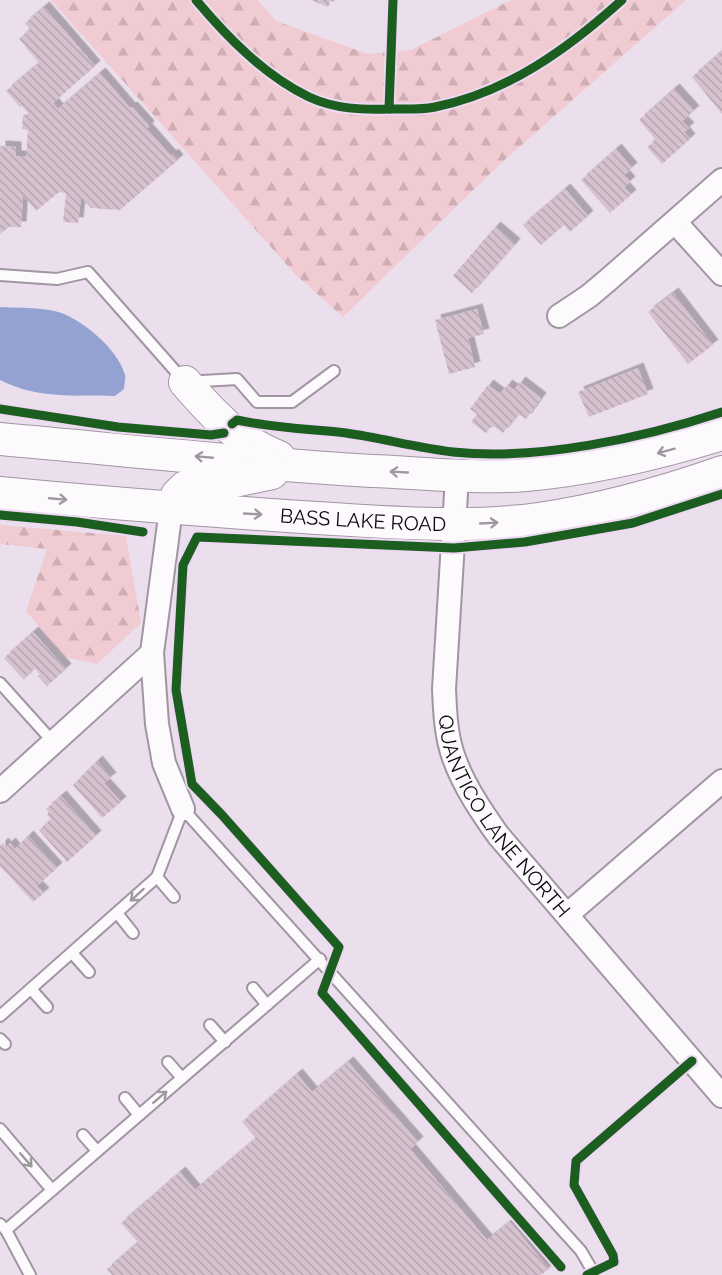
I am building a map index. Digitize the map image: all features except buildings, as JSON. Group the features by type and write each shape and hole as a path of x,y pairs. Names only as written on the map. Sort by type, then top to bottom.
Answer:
{"main road":[{"path":"185,382 227,429 256,448 303,467"},
{"path":"7,439 303,467 457,477 524,475 621,462 722,434"},
{"path":"171,509 177,495 185,488 198,484 220,484 303,467"},
{"name":"BASS LAKE ROAD","path":"0,494 171,509 373,521 484,523 537,519 607,507 722,472"}],"street":[{"path":"559,316 589,297 722,180"},
{"path":"675,222 722,274"},
{"name":"QUANTICO LANE NORTH","path":"457,477 444,689 446,717 454,757 473,798 498,835 722,1096"},
{"path":"171,509 152,653 157,724 164,763 183,809"},
{"path":"0,791 152,653"},
{"path":"568,914 722,781"}],"lane":[{"path":"0,275 57,279 88,272 185,382 237,379 257,402 292,402 334,371"},
{"path":"0,683 54,743"},
{"path":"0,1016 157,877 183,809 581,1251 595,1275"},
{"path":"157,877 174,897"},
{"path":"117,913 133,933"},
{"path":"72,953 89,972"},
{"path":"30,1275 3,1227 52,1190 320,959"},
{"path":"253,988 267,1005"},
{"path":"31,989 47,1007"},
{"path":"210,1025 225,1042"},
{"path":"168,1062 182,1078"},
{"path":"125,1098 139,1115"},
{"path":"0,1129 52,1190"},
{"path":"83,1135 98,1151"}],"green space":[{"path":"51,0 258,0 276,21 368,54 411,50 511,0 686,0 500,164 343,317 294,273"},
{"path":"0,525 126,536 141,623 97,664 65,657 26,611 47,549 0,544"}],"water":[{"path":"0,307 50,310 73,318 92,331 116,356 125,375 124,389 115,396 56,395 28,390 0,380"}],"cycle path":[{"path":"196,0 221,28 277,78 309,97 329,104 359,109 435,107 487,91 512,80 559,51 622,0"},
{"path":"389,109 393,0"},
{"path":"0,409 118,427 211,435 224,433"},
{"path":"232,424 237,420 278,427 346,433 453,452 485,454 554,450 589,445 691,422 722,412"},
{"path":"561,1267 322,993 339,947 192,784 176,690 183,565 197,537 454,548 525,542 633,523 722,494"},
{"path":"0,515 77,522 143,532"},
{"path":"587,1275 614,1262 613,1255 574,1185 576,1161 692,1061"}]}
